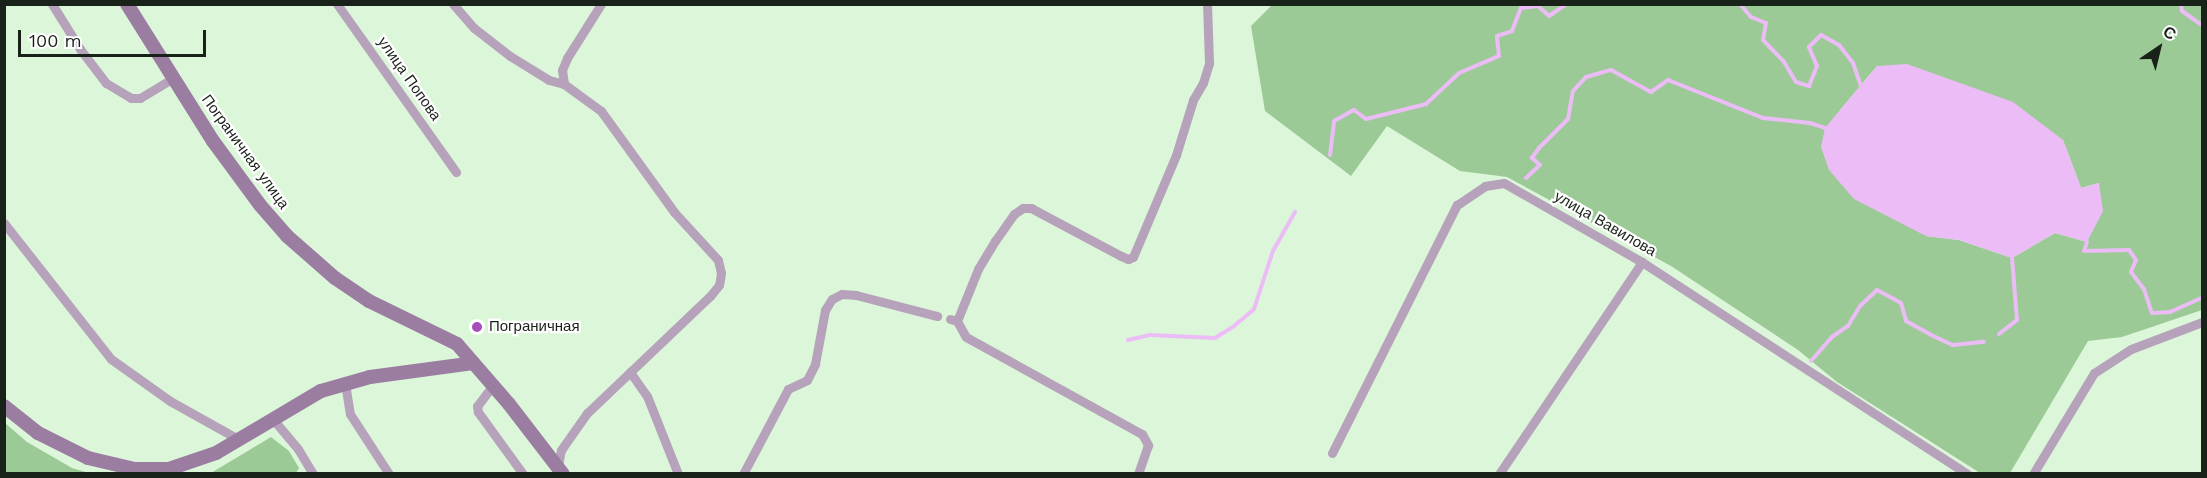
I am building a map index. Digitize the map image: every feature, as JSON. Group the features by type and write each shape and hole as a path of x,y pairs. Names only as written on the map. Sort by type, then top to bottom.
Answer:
{"main road":[{"name":"Пограничная улица","path":"127,4 236,173 287,236 356,293 457,344 493,385 560,470"},
{"path":"4,406 38,433 61,447 88,458 135,470 169,469 216,453 321,391 370,377 473,363"}],"street":[{"path":"52,4 80,49 106,84 131,98 140,98 173,78"},
{"name":"улица Попова","path":"337,4 456,172"},
{"path":"453,4 474,28 510,56 549,80 564,84 601,111 674,212 718,260 721,273 719,285 710,296 577,424 561,450 560,470"},
{"path":"564,84 562,70 567,58 601,4"},
{"path":"1138,474 1148,445 1142,434 966,337 953,320 984,260 1014,214 1023,208 1031,208 1121,256 1128,259 1133,257 1176,155 1193,100 1203,83 1209,63 1207,4"},
{"name":"улица Вавилова","path":"1332,453 1457,205 1485,186 1504,183 1642,262 1967,474"},
{"path":"4,223 111,359 171,401 238,439"},
{"path":"1498,474 1642,262"},
{"path":"743,474 788,389 807,380 815,364 825,310 832,299 842,294 856,295 937,315"},
{"path":"2033,474 2094,373 2131,349 2202,322"},
{"path":"630,372 647,396 678,474"},
{"path":"345,383 350,414 389,474"},
{"path":"493,385 477,406 478,412 523,474"},
{"path":"272,418 298,449 314,474"}],"green space":[{"path":"1273,4 2202,5 2202,310 2122,337 2088,341 2010,473 1980,473 1837,382 1798,350 1671,266 1507,177 1460,171 1387,126 1351,176 1265,111 1251,26","holes":["1877,66 2063,140 2081,188 2099,183 2087,242 2055,233 2012,258 1959,240 1926,236 1840,110"]},
{"path":"5,423 27,442 72,468 89,473 5,473"},
{"path":"271,437 289,451 299,468 296,473 211,473"}],"shaded area":[{"path":"1907,64 2013,102 2063,140 2081,188 2099,183 2103,211 2087,242 2055,233 2012,258 1959,240 1926,236 1854,199 1829,170 1821,147 1825,128 1877,66"}],"waterway":[{"path":"1330,155 1334,121 1354,110 1366,119 1426,104 1459,73 1499,56 1497,36 1512,31 1521,8 1538,6 1549,16 1567,4"},
{"path":"1740,4 1751,17 1766,23 1763,40 1784,62 1796,82 1809,86 1817,66 1809,47 1821,35 1839,45 1853,63 1861,86"},
{"path":"2181,4 2182,11 2202,25"},
{"path":"1526,178 1540,165 1532,158 1539,148 1568,119 1573,91 1586,77 1611,70 1651,92 1668,80 1763,118 1810,123 1825,128"},
{"path":"1128,340 1150,335 1215,338 1234,326 1254,309 1273,251 1295,212"},
{"path":"2087,242 2084,251 2129,250 2136,260 2131,272 2144,289 2152,313 2170,312 2202,298"},
{"path":"1999,334 2017,320 2012,258"},
{"path":"1811,361 1832,337 1848,326 1860,306 1877,290 1901,303 1906,321 1929,334 1953,345 1984,342"}],"place":[{"name":"Пограничная","path":"477,327"}]}
